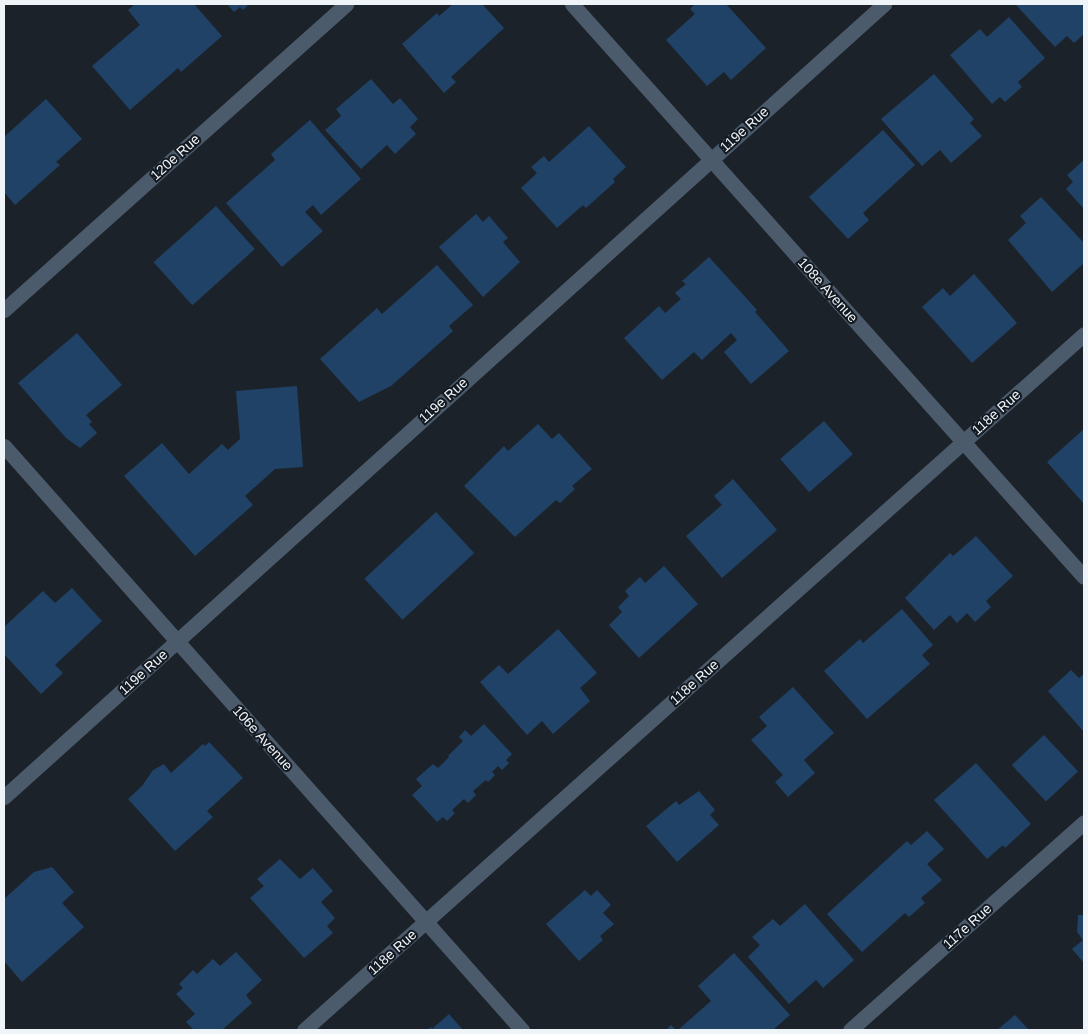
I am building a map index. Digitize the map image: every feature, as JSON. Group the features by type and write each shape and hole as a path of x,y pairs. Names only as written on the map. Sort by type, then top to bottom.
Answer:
{"street":[{"name":"120e Rue","path":"4,310 346,4"},
{"name":"108e Avenue","path":"572,4 1084,577"},
{"name":"119e Rue","path":"4,797 710,158 884,4"},
{"name":"118e Rue","path":"304,1030 1084,334"},
{"name":"106e Avenue","path":"4,446 522,1030"},
{"name":"117e Rue","path":"850,1030 1084,822"}],"building":[{"path":"135,4 194,4 222,36 181,72 178,68 130,110 92,66 140,25 128,10"},
{"path":"227,4 249,4 243,10 240,7 234,12"},
{"path":"453,4 482,4 504,28 451,77 456,82 444,93 402,44 437,13 439,16"},
{"path":"695,4 726,4 766,48 731,80 724,72 707,86 666,40 695,14 690,9"},
{"path":"1015,4 1081,4 1084,7 1084,34 1074,43 1067,36 1055,47"},
{"path":"1009,17 1045,58 1018,82 1022,87 1005,102 1000,97 992,104 950,55 980,29 987,37"},
{"path":"934,74 974,119 970,123 982,136 951,163 940,150 922,166 881,119"},
{"path":"371,79 393,104 400,98 418,119 410,127 416,134 395,154 387,145 361,169 325,130 341,116 336,109"},
{"path":"46,99 82,139 56,162 60,165 15,205 4,192 4,137"},
{"path":"310,120 361,179 321,215 313,205 305,212 323,231 282,267 226,203 275,160 271,154"},
{"path":"589,126 626,167 613,179 615,182 586,208 583,205 557,228 521,188 537,173 531,167 544,156 549,162"},
{"path":"883,130 915,165 863,213 869,220 848,239 809,197"},
{"path":"1084,160 1084,209 1066,189 1073,182 1067,175"},
{"path":"1041,197 1084,243 1084,263 1052,292 1008,240 1026,223 1020,216"},
{"path":"216,206 255,249 192,305 154,262"},
{"path":"476,214 483,222 489,216 508,238 503,242 520,262 483,297 439,247"},
{"path":"709,257 757,310 755,312 789,351 751,384 724,352 737,340 731,333 702,360 694,352 662,380 624,338 659,306 665,313 681,299 675,293 686,284 682,281"},
{"path":"437,265 473,305 449,326 453,331 391,386 359,402 320,359 377,308 382,314"},
{"path":"974,274 1017,323 972,363 922,307 943,288 950,296"},
{"path":"77,333 122,385 86,415 92,422 89,424 97,433 80,448 66,438 18,383"},
{"path":"297,386 303,467 275,469 245,496 253,505 195,556 124,476 162,443 189,474 222,444 228,450 240,439 236,391"},
{"path":"824,421 853,454 809,492 780,459"},
{"path":"538,424 552,439 559,433 592,469 572,486 575,489 560,503 556,500 515,537 464,486 504,446 508,451"},
{"path":"1084,429 1084,504 1047,462"},
{"path":"733,479 777,530 722,578 686,536 722,505 714,496"},
{"path":"436,512 474,553 403,620 364,579"},
{"path":"976,536 1013,576 986,601 991,607 975,622 967,613 957,623 950,615 934,630 905,598 950,553 953,556"},
{"path":"664,566 698,604 639,658 609,625 622,612 618,607 629,596 625,591 640,577 645,583"},
{"path":"72,588 102,621 55,665 63,673 41,694 4,654 4,627 43,591 55,603"},
{"path":"902,609 933,645 922,655 930,664 867,719 824,671 860,639 863,643"},
{"path":"558,629 597,673 580,688 590,701 553,734 542,721 527,735 480,682 499,665 508,674"},
{"path":"1071,670 1079,678 1084,674 1084,732 1048,691"},
{"path":"793,687 834,733 804,760 815,773 788,797 775,782 783,775 751,740 767,726 759,717"},
{"path":"484,724 512,754 506,760 509,763 502,770 498,766 492,772 495,775 488,782 486,780 473,791 476,795 468,803 464,799 452,810 455,813 447,821 443,817 437,822 412,795 422,786 416,779 433,764 438,768 449,757 463,741 459,737 465,730 471,736"},
{"path":"1044,735 1078,772 1046,802 1012,765"},
{"path":"209,742 243,778 207,811 213,817 175,851 128,799 142,786 153,770 164,764 171,773 203,744 205,746"},
{"path":"976,763 1031,824 1005,848 1003,845 987,859 934,800"},
{"path":"699,791 715,810 710,815 719,825 677,862 646,826 676,801 679,805"},
{"path":"927,831 944,849 927,864 942,880 921,898 925,903 909,917 905,913 862,952 827,914 907,841 911,845"},
{"path":"280,859 300,879 313,868 333,891 321,902 335,918 327,926 333,933 304,958 250,898 264,886 257,879"},
{"path":"52,867 74,892 62,903 84,927 22,982 4,961 4,899 34,872"},
{"path":"585,890 591,896 597,890 611,905 603,913 614,924 600,936 603,940 579,961 546,924"},
{"path":"805,904 854,960 823,988 816,980 789,1004 748,957 760,945 752,937 773,919 780,926"},
{"path":"1078,915 1084,915 1084,963 1072,949 1083,940 1077,932"},
{"path":"236,952 262,980 246,995 252,1003 222,1030 194,1030 186,1022 195,1014 176,994 183,988 179,984 193,970 197,974 213,959 220,966"},
{"path":"734,953 790,1015 773,1030 678,1030 711,1001 698,986"},
{"path":"449,1014 463,1030 427,1030 431,1027 432,1029"},
{"path":"1015,1015 1029,1030 997,1030"},
{"path":"671,1025 676,1030 666,1030"}]}
